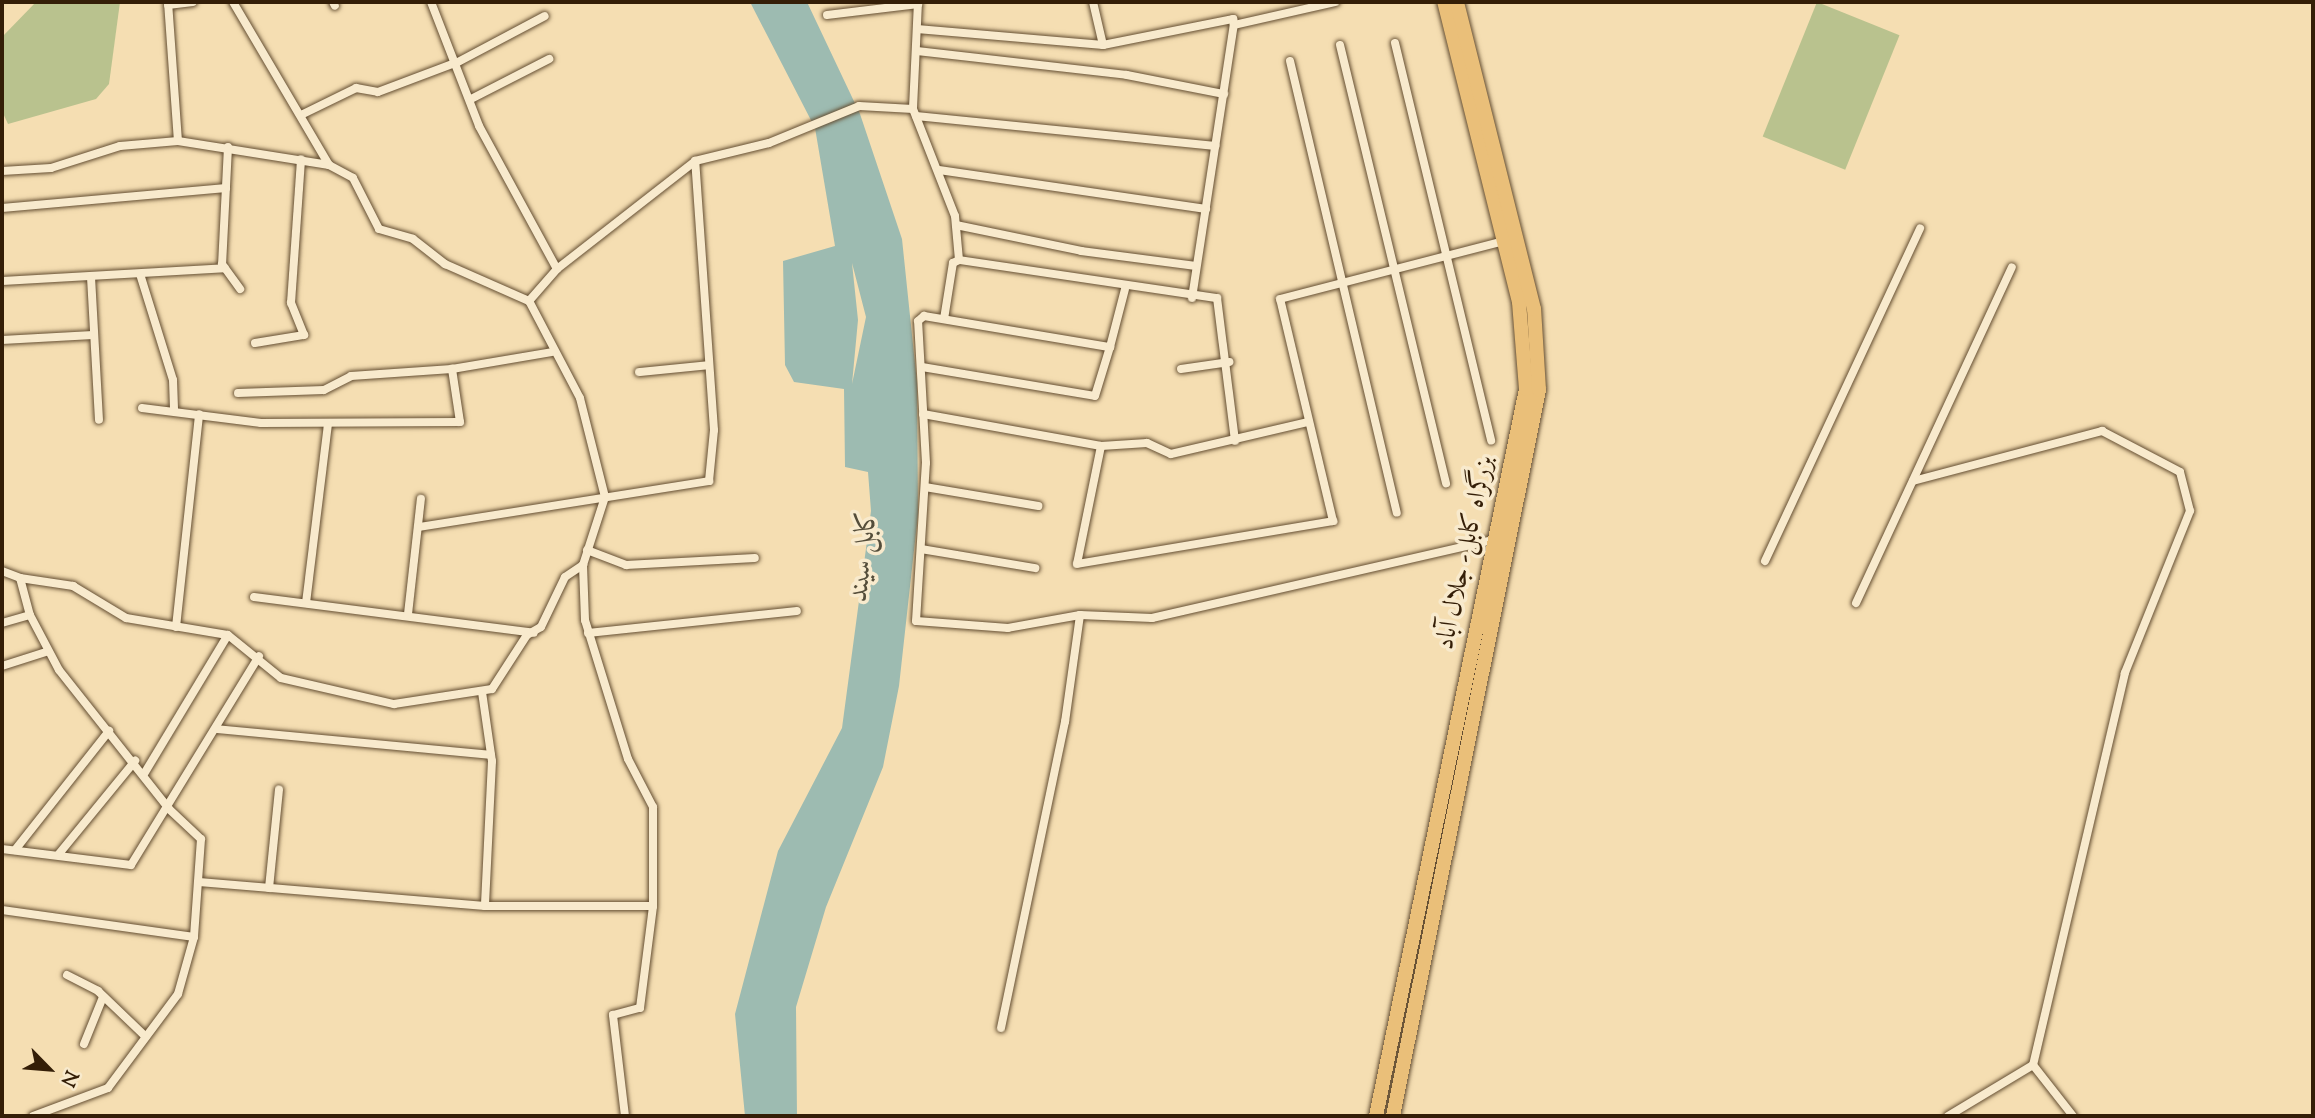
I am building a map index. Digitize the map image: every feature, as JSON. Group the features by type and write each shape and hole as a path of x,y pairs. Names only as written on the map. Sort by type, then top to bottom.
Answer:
{"highway":[{"name":"بزرگراه کابل- جلال آباد","path":"1376,1116 1492,540 1526,389 1524,336 1505,241 1444,2"},
{"name":"بزرگراه کابل- جلال آباد","path":"1392,1116 1507,563 1541,352 1457,2"},
{"path":"1430,855 1445,856"}],"street":[{"path":"178,141 168,3 193,2"},
{"path":"233,2 303,114 329,165"},
{"path":"431,2 520,209 557,269"},
{"path":"1093,2 1103,45"},
{"path":"1234,25 1335,2"},
{"path":"827,15 918,3 915,112 939,170 956,225 960,260"},
{"path":"303,114 356,88 378,92 458,62 545,16"},
{"path":"917,29 1103,45 1233,19 1192,298"},
{"path":"1395,43 1442,256 1490,441"},
{"path":"1340,45 1446,484"},
{"path":"917,51 1126,75 1224,94"},
{"path":"471,99 549,59"},
{"path":"1290,61 1340,285 1397,512"},
{"path":"529,301 557,269 695,160 769,143 806,123 859,106 1216,145"},
{"path":"2,171 51,168 120,146 178,141 329,165 353,178 379,229 413,239 445,264 529,301 552,352 580,398 605,497 583,565 588,633 628,759 653,807 653,906 640,1008 613,1015 625,1116"},
{"path":"228,147 225,268 240,289"},
{"path":"255,343 304,335 291,303 301,159"},
{"path":"419,527 709,481 714,430 695,160"},
{"path":"939,170 1206,209"},
{"path":"2,208 226,188"},
{"path":"956,225 1081,251 1196,265"},
{"path":"1765,561 1920,228"},
{"path":"1101,446 1077,564 1333,521 1307,422 1280,299 1505,241"},
{"path":"944,319 953,263 960,260 1220,303 1229,362 1235,441"},
{"path":"1856,603 2012,267"},
{"path":"2,281 225,268"},
{"path":"140,274 173,380 174,411"},
{"path":"91,277 99,420"},
{"path":"922,367 1096,396 1125,289"},
{"path":"1110,347 919,317 925,487 916,621 1008,628 1080,615 1152,618 1492,540"},
{"path":"2,340 93,335"},
{"path":"238,393 324,390 351,376 452,369 552,352"},
{"path":"1181,369 1229,362"},
{"path":"639,372 709,365"},
{"path":"142,408 199,414 212,420 328,423 463,421 452,369"},
{"path":"176,627 199,414"},
{"path":"923,414 1101,446 1147,443 1171,454 1307,422"},
{"path":"306,603 328,423"},
{"path":"1913,481 2102,431 2180,472 2190,511 2125,673 2033,1065 1948,1116"},
{"path":"925,487 1038,506"},
{"path":"408,614 421,499"},
{"path":"587,550 626,565 755,558"},
{"path":"921,550 1035,568"},
{"path":"2,571 20,578 73,586 126,618 228,635 259,656 281,678 394,705 482,692 500,681 520,643 534,633 565,577 583,565"},
{"path":"20,578 30,615 46,652 135,761 169,809 201,839 194,937 178,994 108,1088 33,1116"},
{"path":"254,597 408,614 534,633"},
{"path":"588,633 797,611"},
{"path":"2,622 30,615"},
{"path":"1002,1028 1065,722 1080,615"},
{"path":"144,774 228,635"},
{"path":"2,666 46,652"},
{"path":"2,849 127,867 169,809 259,656"},
{"path":"482,692 491,755 485,906"},
{"path":"216,729 491,755"},
{"path":"15,850 109,730"},
{"path":"58,855 135,761"},
{"path":"269,887 279,790"},
{"path":"199,882 485,906 653,906"},
{"path":"2,910 194,937"},
{"path":"66,975 103,997 146,1037"},
{"path":"84,1044 103,997"},
{"path":"2033,1065 2073,1116"}],"green space":[{"path":"36,2 120,2 109,84 96,99 8,124 2,111 2,37"},
{"path":"1817,2 1900,35 1845,170 1763,136"}],"water":[{"path":"750,2 807,2 860,114 902,239 917,383 918,514 899,686 883,767 826,907 796,1007 797,1116 745,1116 735,1014 778,851 842,728 871,511 868,472 845,467 844,389 794,382 785,365 783,261 835,246 815,128","holes":["852,263 866,317 852,384 858,320"]}],"water label":[{"name":"کابل سيند","path":"864,555"}]}
